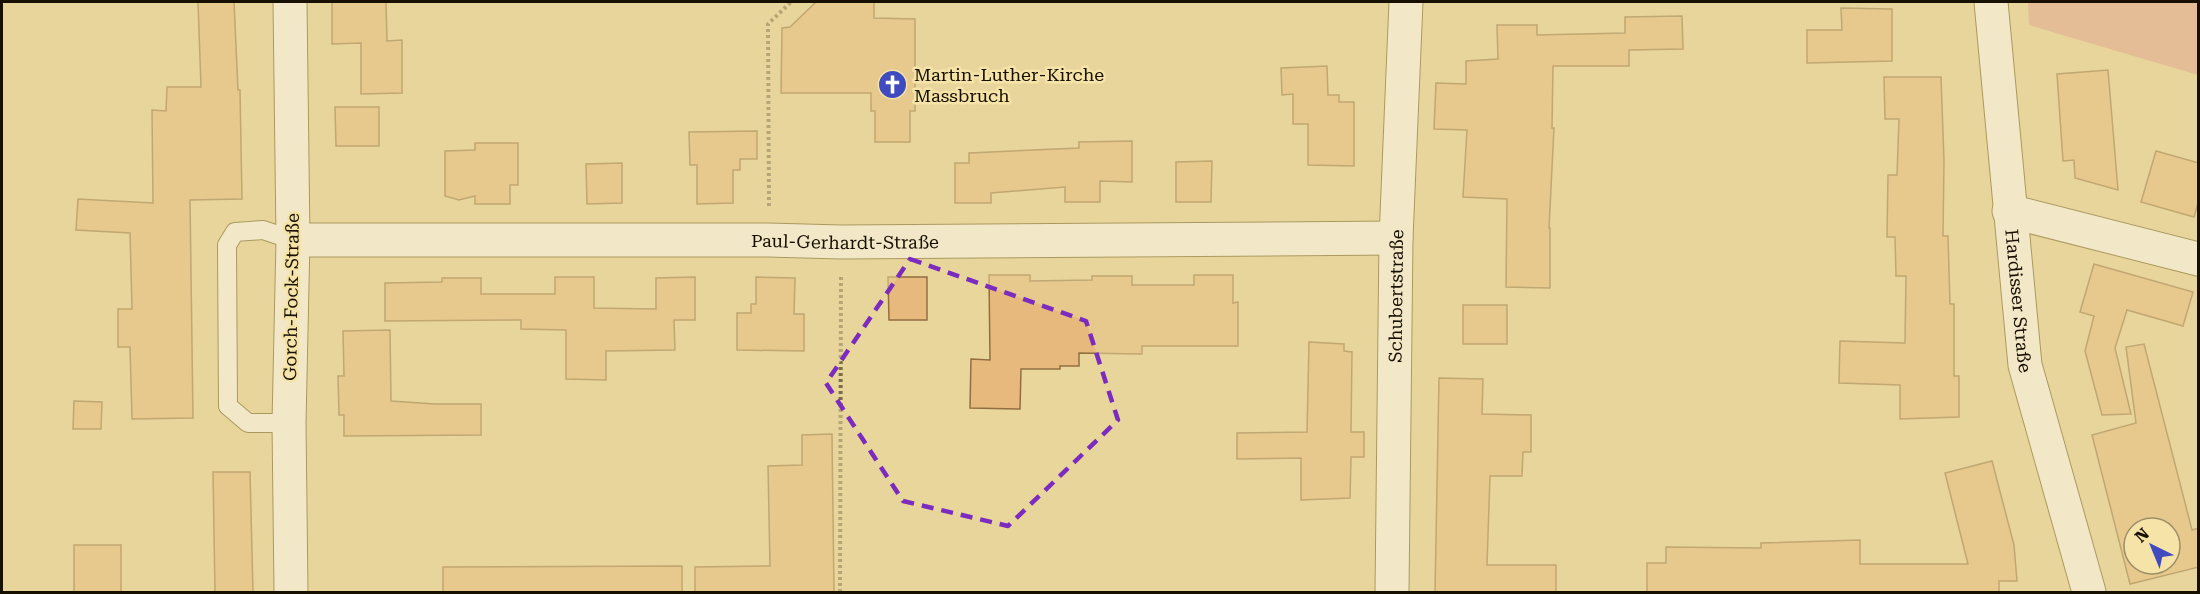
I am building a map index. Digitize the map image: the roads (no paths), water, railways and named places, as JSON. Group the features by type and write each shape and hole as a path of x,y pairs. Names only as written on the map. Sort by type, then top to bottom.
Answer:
{"street":[{"name":"Gorch-Fock-Straße","path":"290,2 293,240 290,423 291,592"},
{"name":"Schubertstraße","path":"1392,592 1396,238 1406,2"},
{"name":"Hardisser Straße","path":"1991,2 2025,365 2089,592"},
{"path":"2009,211 2199,259"},
{"name":"Paul-Gerhardt-Straße","path":"293,240 841,242 1396,238"}],"lane":[{"path":"290,423 248,423 228,406 227,245 235,232 263,230 293,240"}],"place":[{"name":"Martin-Luther-Kirche Massbruch","path":"893,84"}]}
